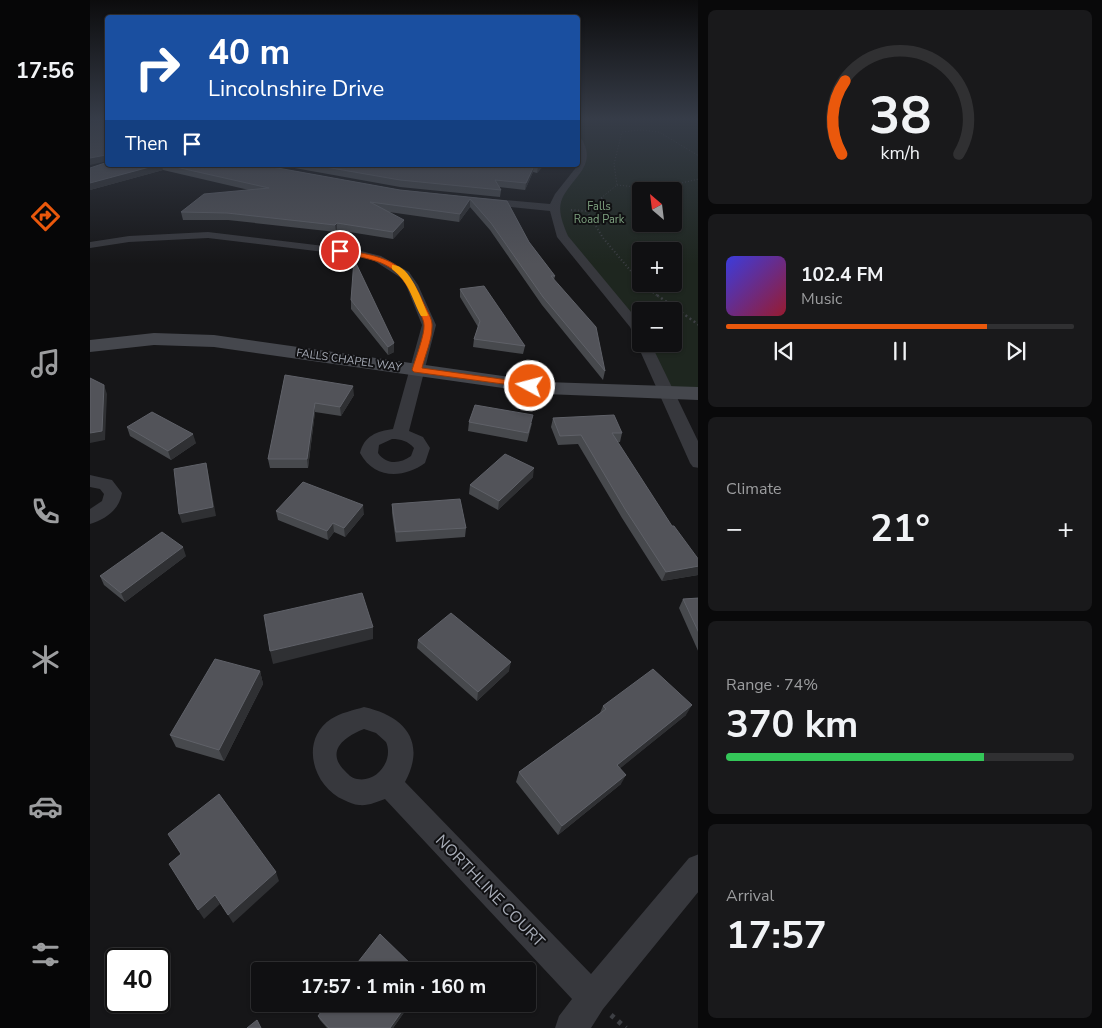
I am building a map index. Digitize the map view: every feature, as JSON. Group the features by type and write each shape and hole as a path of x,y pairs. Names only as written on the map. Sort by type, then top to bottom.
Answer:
{"street":[{"path":"580,168 557,200 556,220 563,237 632,321"},
{"path":"474,200 556,208"},
{"path":"90,245 148,237 208,236 324,248 376,258 393,266 405,275 412,285 429,325 400,434"},
{"name":"FALLS CHAPEL WAY","path":"90,346 154,339 214,341 545,388 698,394"},
{"path":"648,352 698,463"},
{"path":"90,481 106,484 113,493 109,504 103,510 90,517"},
{"name":"NORTHLINE COURT","path":"388,783 592,998"},
{"path":"571,1028 592,998 698,868"}],"path":[{"path":"615,168 617,185"},
{"path":"556,208 587,211 617,185 655,189 698,179"},
{"path":"587,211 590,220 600,234 632,271"},
{"path":"654,292 698,325"}],"green space":[{"name":"Falls Road Park","path":"579,168 698,168 698,394 668,394 648,352 682,352 682,302 632,302 632,321 563,237 555,208"}],"building":[{"path":"90,168 146,168 90,183"},
{"path":"180,168 278,168 400,190 507,201 529,242 555,276 551,276 596,327 605,371 543,297 491,223 470,199 460,214 370,202 404,220 393,232 337,223 335,225 227,213 181,212 204,194 269,188"},
{"path":"331,168 533,168 526,183 495,180 501,190 400,180"},
{"path":"354,259 394,343 388,347 351,300"},
{"path":"484,286 525,346 474,339 480,321 460,289"},
{"path":"285,375 353,386 340,407 315,403 307,459 268,459"},
{"path":"90,378 104,385 102,431 90,433"},
{"path":"475,405 533,415 528,433 469,422"},
{"path":"152,412 193,434 168,451 127,427"},
{"path":"614,415 622,433 612,433 672,526 674,526 698,559 698,566 666,572 625,509 581,435 560,436 553,418"},
{"path":"505,454 534,468 499,501 470,485"},
{"path":"206,463 213,507 179,514 174,469"},
{"path":"303,482 363,505 344,528 333,523 327,531 276,511"},
{"path":"460,499 466,528 396,532 392,504"},
{"path":"162,532 183,547 121,593 100,576"},
{"path":"362,593 373,627 270,651 264,615"},
{"path":"698,598 698,631 683,599"},
{"path":"451,613 511,662 478,692 418,640"},
{"path":"215,659 260,671 219,750 170,735"},
{"path":"653,669 692,705 617,765 626,775 562,826 519,772 606,709 603,706"},
{"path":"219,794 276,872 228,915 215,895 198,910 169,864 181,854 168,834"},
{"path":"380,934 409,962 358,962"},
{"path":"321,1012 401,1012 390,1028 329,1028 318,1016"},
{"path":"257,1020 261,1028 247,1028"}],"slow traffic":[{"path":"394,267 405,275 412,285 424,315"}],"route":[{"path":"340,251 376,258 393,266 405,275 412,285 429,325 417,370 530,386"}]}
